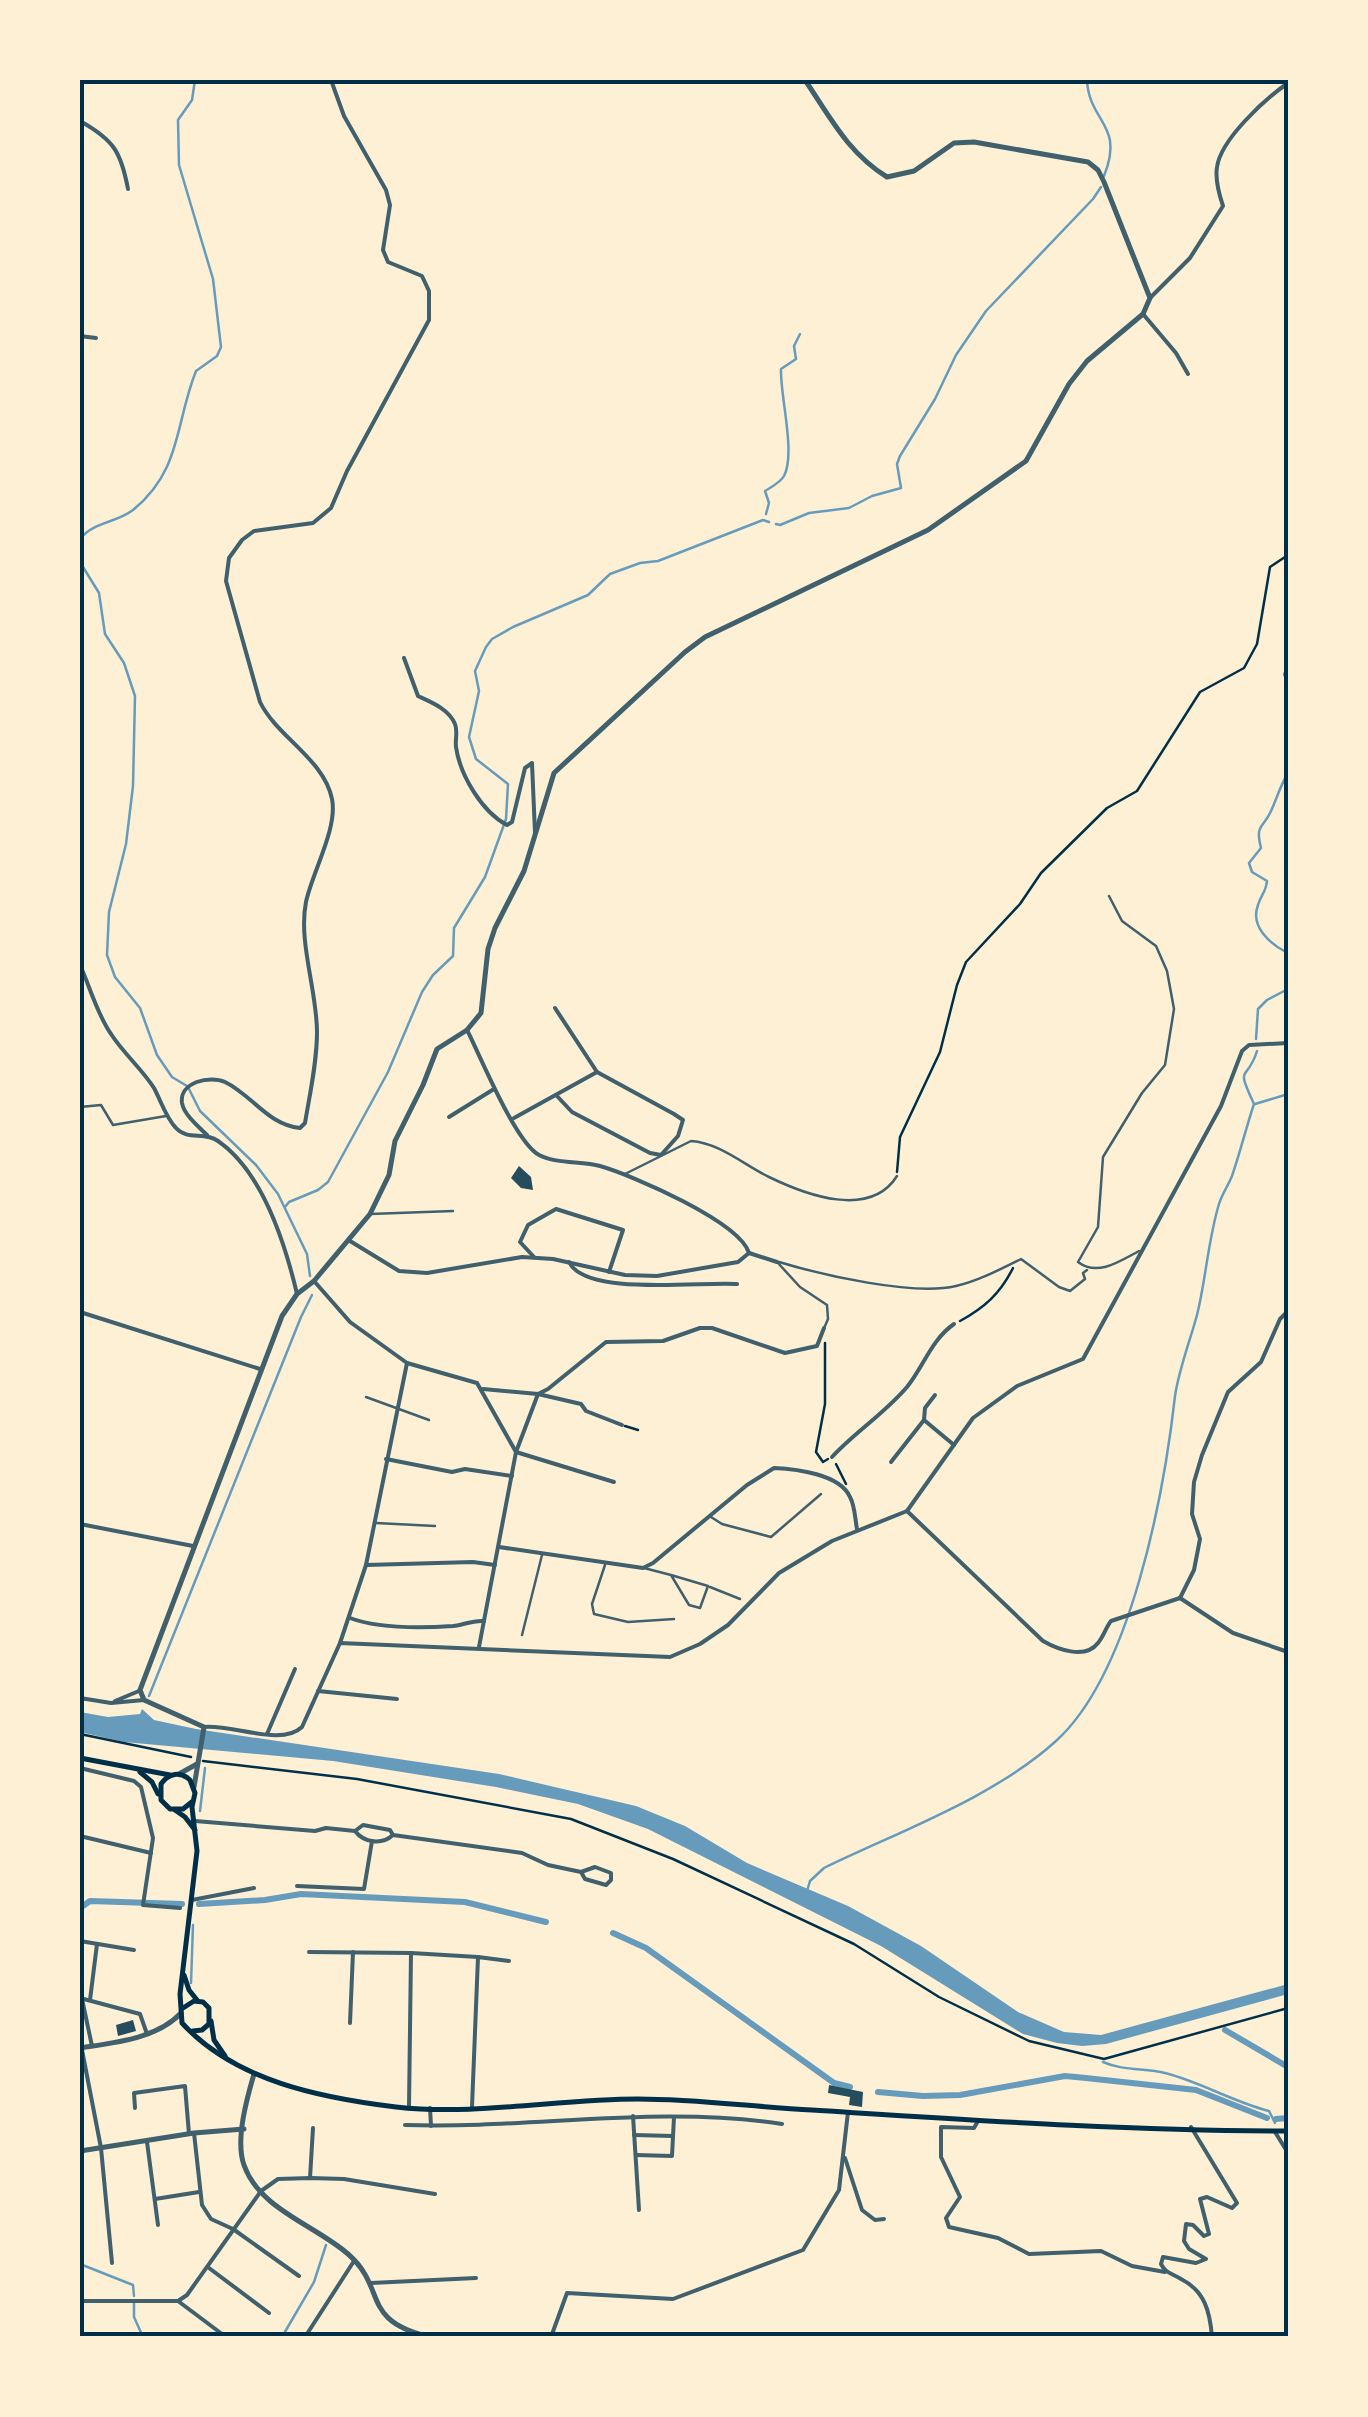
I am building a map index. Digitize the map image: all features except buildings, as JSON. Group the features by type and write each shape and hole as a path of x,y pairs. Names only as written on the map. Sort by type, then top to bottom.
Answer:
{"main road":[{"path":"80,1758 179,1774 190,1780 197,1833 183,1972 182,2011 188,2029 209,2049 254,2074 294,2088 409,2108 639,2099 1050,2126 1288,2130"},
{"path":"138,1770 152,1782 163,1804 185,1817 197,1833"},
{"path":"159,1796 161,1784 170,1775"},
{"path":"174,1810 186,1808 192,1801"},
{"path":"183,1972 189,1990 209,2008 214,2040 227,2058"},
{"path":"182,2011 190,2002 198,2001"},
{"path":"188,2029 202,2030 210,2020"}],"street":[{"path":"298,1294 283,1240 264,1199 232,1152 207,1135 184,1108 182,1100 186,1089 212,1079 226,1082 290,1127 300,1128 305,1123 317,1032 305,908 332,820 333,801 324,781 298,748 268,720 260,702 226,581 229,558 254,530 313,523 331,508 346,471 429,320 428,291 422,276 388,262 383,250 390,206 386,190 344,116 331,80"},
{"path":"805,80 842,138 866,164 887,177 914,172 954,142 995,144 1026,154 1088,162 1104,182 1150,298"},
{"path":"144,1700 140,1690 282,1316 370,1214 384,1188 395,1141 437,1049 467,1030 484,1006 486,956 495,928 524,871 554,774 685,652 733,622 928,530 1026,462 1069,384 1087,361 1143,314 1150,298 1190,258 1223,206 1217,165 1231,138 1273,94 1288,84"},
{"path":"80,121 118,151 128,189"},
{"path":"1143,314 1176,352 1188,374"},
{"path":"80,336 96,338"},
{"path":"404,658 418,696 446,712 456,725 456,748 465,774 482,804 504,824 512,822 525,768 532,763 536,838"},
{"path":"80,965 109,1032 152,1084 180,1132 207,1135"},
{"path":"555,1008 597,1072 683,1120 678,1136 661,1155 650,1153 584,1120 556,1095"},
{"path":"467,1030 494,1089 524,1138 540,1156 626,1174 718,1223 745,1243 749,1253"},
{"path":"340,1643 670,1657 700,1644 728,1625 779,1573 857,1530 907,1511 973,1418 1017,1386 1082,1359 1228,1092 1242,1050 1249,1045 1288,1043"},
{"path":"513,1118 597,1072"},
{"path":"450,1117 494,1089"},
{"path":"534,1257 520,1242 528,1226 556,1209 623,1230 609,1272"},
{"path":"350,1241 399,1271 435,1272 534,1257 609,1272 657,1276 738,1262 749,1253"},
{"path":"749,1253 777,1262"},
{"path":"569,1262 572,1269 586,1276 615,1282 737,1284"},
{"path":"314,1281 350,1322 407,1363 476,1383 516,1452 614,1482"},
{"path":"1180,1598 1194,1570 1200,1539 1192,1514 1194,1482 1202,1455 1228,1392 1262,1362 1280,1319 1288,1311"},
{"path":"80,1312 260,1369"},
{"path":"832,1457 876,1420 910,1383 944,1331 954,1324"},
{"path":"480,1647 516,1452 538,1394 606,1342 663,1341 700,1328 712,1328 785,1352 817,1346 824,1331"},
{"path":"80,1698 111,1703 144,1700 204,1729 218,1725 294,1735 302,1728 340,1643 366,1565 407,1363"},
{"path":"482,1389 538,1394 581,1404 586,1411 622,1426"},
{"path":"891,1462 924,1420 925,1408 935,1396"},
{"path":"924,1420 954,1445"},
{"path":"386,1459 452,1472 465,1468 512,1476"},
{"path":"499,1548 643,1568 774,1468 834,1481 852,1500 857,1530"},
{"path":"907,1511 1042,1641 1057,1649 1068,1652 1091,1648 1108,1624 1180,1598 1233,1634 1288,1652"},
{"path":"80,1524 192,1546"},
{"path":"366,1565 495,1565"},
{"path":"348,1618 366,1624 457,1626 472,1620 484,1621"},
{"path":"267,1734 295,1669"},
{"path":"111,1703 140,1690"},
{"path":"318,1692 396,1699"},
{"path":"194,1788 204,1729"},
{"path":"179,1774 198,1760"},
{"path":"80,1768 123,1777 140,1787 153,1838 143,1906 180,1908"},
{"path":"195,1822 314,1832 326,1828 355,1831 364,1840 372,1841 385,1841 393,1835 522,1853 548,1865 582,1872 595,1868 610,1873 611,1880 606,1885 585,1879 582,1872"},
{"path":"355,1831 363,1825 374,1826 390,1830 393,1835"},
{"path":"80,1836 151,1853"},
{"path":"297,1886 364,1888 372,1841"},
{"path":"192,1900 254,1888"},
{"path":"80,1942 134,1950"},
{"path":"90,2000 97,1944"},
{"path":"308,1952 411,1953 509,1962"},
{"path":"350,2023 353,1952"},
{"path":"409,2108 411,1953"},
{"path":"472,2108 478,1957"},
{"path":"92,2046 81,1998 140,2014 146,2034"},
{"path":"159,2030 182,2011"},
{"path":"112,2263 100,2148 81,2048 159,2030 188,2029"},
{"path":"254,2074 242,2161 261,2191 354,2261 392,2323 415,2335 430,2337"},
{"path":"135,2108 134,2094 185,2086 200,2192 211,2219 233,2229 299,2276"},
{"path":"756,2120 757,2107"},
{"path":"430,2108 431,2126"},
{"path":"551,2337 567,2292 673,2299 803,2250 839,2190 848,2112"},
{"path":"406,2125 633,2116 782,2124"},
{"path":"633,2116 638,2210"},
{"path":"636,2155 672,2156 674,2117"},
{"path":"978,2121 974,2128 941,2127 941,2157 960,2197 946,2218 949,2227 998,2238 1028,2254 1101,2252 1132,2266 1165,2272 1200,2292 1212,2337"},
{"path":"1165,2272 1160,2264 1164,2256 1196,2263 1206,2259 1184,2241 1186,2224 1193,2225 1204,2236 1209,2234 1200,2199 1207,2197 1232,2208 1237,2203 1191,2127"},
{"path":"310,2178 313,2128"},
{"path":"80,2151 244,2129"},
{"path":"1275,2131 1288,2154"},
{"path":"634,2135 673,2136"},
{"path":"147,2142 158,2226"},
{"path":"844,2156 862,2210 875,2220 884,2218"},
{"path":"80,2301 178,2301 187,2296 261,2191 278,2179 344,2179 435,2194"},
{"path":"154,2199 200,2192"},
{"path":"305,2337 354,2261"},
{"path":"207,2268 269,2313"},
{"path":"368,2284 476,2278"},
{"path":"178,2301 226,2337"}],"lane":[{"path":"1088,1269 1078,1262 1098,1227 1104,1157 1142,1093 1165,1065 1174,1009 1167,971 1156,946 1122,920 1109,896"},
{"path":"80,1107 101,1105 113,1125 168,1115"},
{"path":"626,1174 684,1143 702,1142 774,1180 844,1200 868,1199 889,1189 897,1176"},
{"path":"370,1214 453,1211"},
{"path":"777,1262 818,1274 920,1290 956,1286 1025,1260 1070,1291 1084,1279 1083,1272 1088,1269 1108,1266 1144,1248"},
{"path":"777,1262 800,1288 826,1306 828,1319 824,1331"},
{"path":"366,1397 428,1420"},
{"path":"709,1516 722,1524 771,1538 822,1494"},
{"path":"374,1523 435,1526"},
{"path":"522,1635 542,1554"},
{"path":"605,1564 592,1604 594,1614 628,1622 674,1619"},
{"path":"643,1568 740,1599"},
{"path":"671,1575 688,1605 700,1608 708,1586"}],"path":[{"path":"897,1176 900,1137 940,1052 966,962 1020,904 1041,872 1107,808 1137,791 1200,692 1244,668 1257,644 1270,567 1288,555"},
{"path":"954,1324 994,1298 1015,1262"},
{"path":"824,1331 825,1404 816,1452 823,1462 832,1457 845,1479 846,1490"},
{"path":"622,1426 638,1430"},
{"path":"80,1734 198,1760"},
{"path":"208,1763 358,1779 571,1820 673,1859 854,1944 939,1997 1029,2041 1104,2060 1288,2008"}],"water":[{"path":"142,1709 154,1720 196,1729 499,1774 636,1806 685,1826 747,1863 848,1906 921,1946 1018,2012 1064,2032 1101,2035 1288,1984 1288,1994 1106,2044 1057,2043 1023,2034 881,1946 648,1829 578,1804 333,1761 124,1742 80,1732 80,1712 108,1717 140,1714"}],"waterway":[{"path":"80,539 91,529 133,510 161,479 196,371 217,356 221,347 213,279 179,165 178,120 192,100 195,80"},
{"path":"1087,80 1093,106 1110,145 1104,176"},
{"path":"776,524 809,513 849,508 901,488 897,464 900,456 956,355 986,311 1101,187"},
{"path":"766,514 769,503 765,491 782,478 787,466 781,369 796,359 794,346 800,334"},
{"path":"285,1207 328,1182 388,1072 422,992 453,956 454,928 485,877 506,819 508,784 476,759 469,737 479,691 475,671 486,647 513,627 588,595 610,574 658,561 763,520 769,522"},
{"path":"80,562 99,593 105,634 124,663 135,696 133,786 126,844 109,912 107,955 115,977 140,1008 157,1055 172,1077 187,1086"},
{"path":"1288,667 1284,674 1288,684"},
{"path":"1288,773 1259,830 1261,848 1249,863 1252,872 1267,881 1257,920 1268,939 1286,952 1288,985"},
{"path":"1256,1039 1258,1009 1288,989"},
{"path":"807,1891 810,1881 824,1868 945,1812 1031,1761 1056,1741 1082,1711 1105,1672 1140,1580 1162,1482 1177,1386 1197,1315 1215,1218 1254,1104 1244,1078 1257,1051"},
{"path":"189,1089 200,1111 256,1165 278,1194 307,1254 310,1276"},
{"path":"1255,1104 1288,1094"},
{"path":"149,1696 312,1295"},
{"path":"200,1811 205,1768"},
{"path":"199,1904 301,1894 465,1902 546,1922"},
{"path":"80,1908 90,1901 182,1904"},
{"path":"191,1983 193,1925"},
{"path":"613,1933 646,1948 834,2083 850,2087"},
{"path":"1225,2030 1288,2067"},
{"path":"1103,2062 1191,2081 1269,2111 1275,2123"},
{"path":"878,2092 960,2095 1065,2076 1196,2090 1267,2118"},
{"path":"1276,2119 1288,2118"},
{"path":"282,2337 314,2282 326,2245"},
{"path":"80,2264 133,2285 134,2296"},
{"path":"134,2303 134,2317 143,2337"}]}
